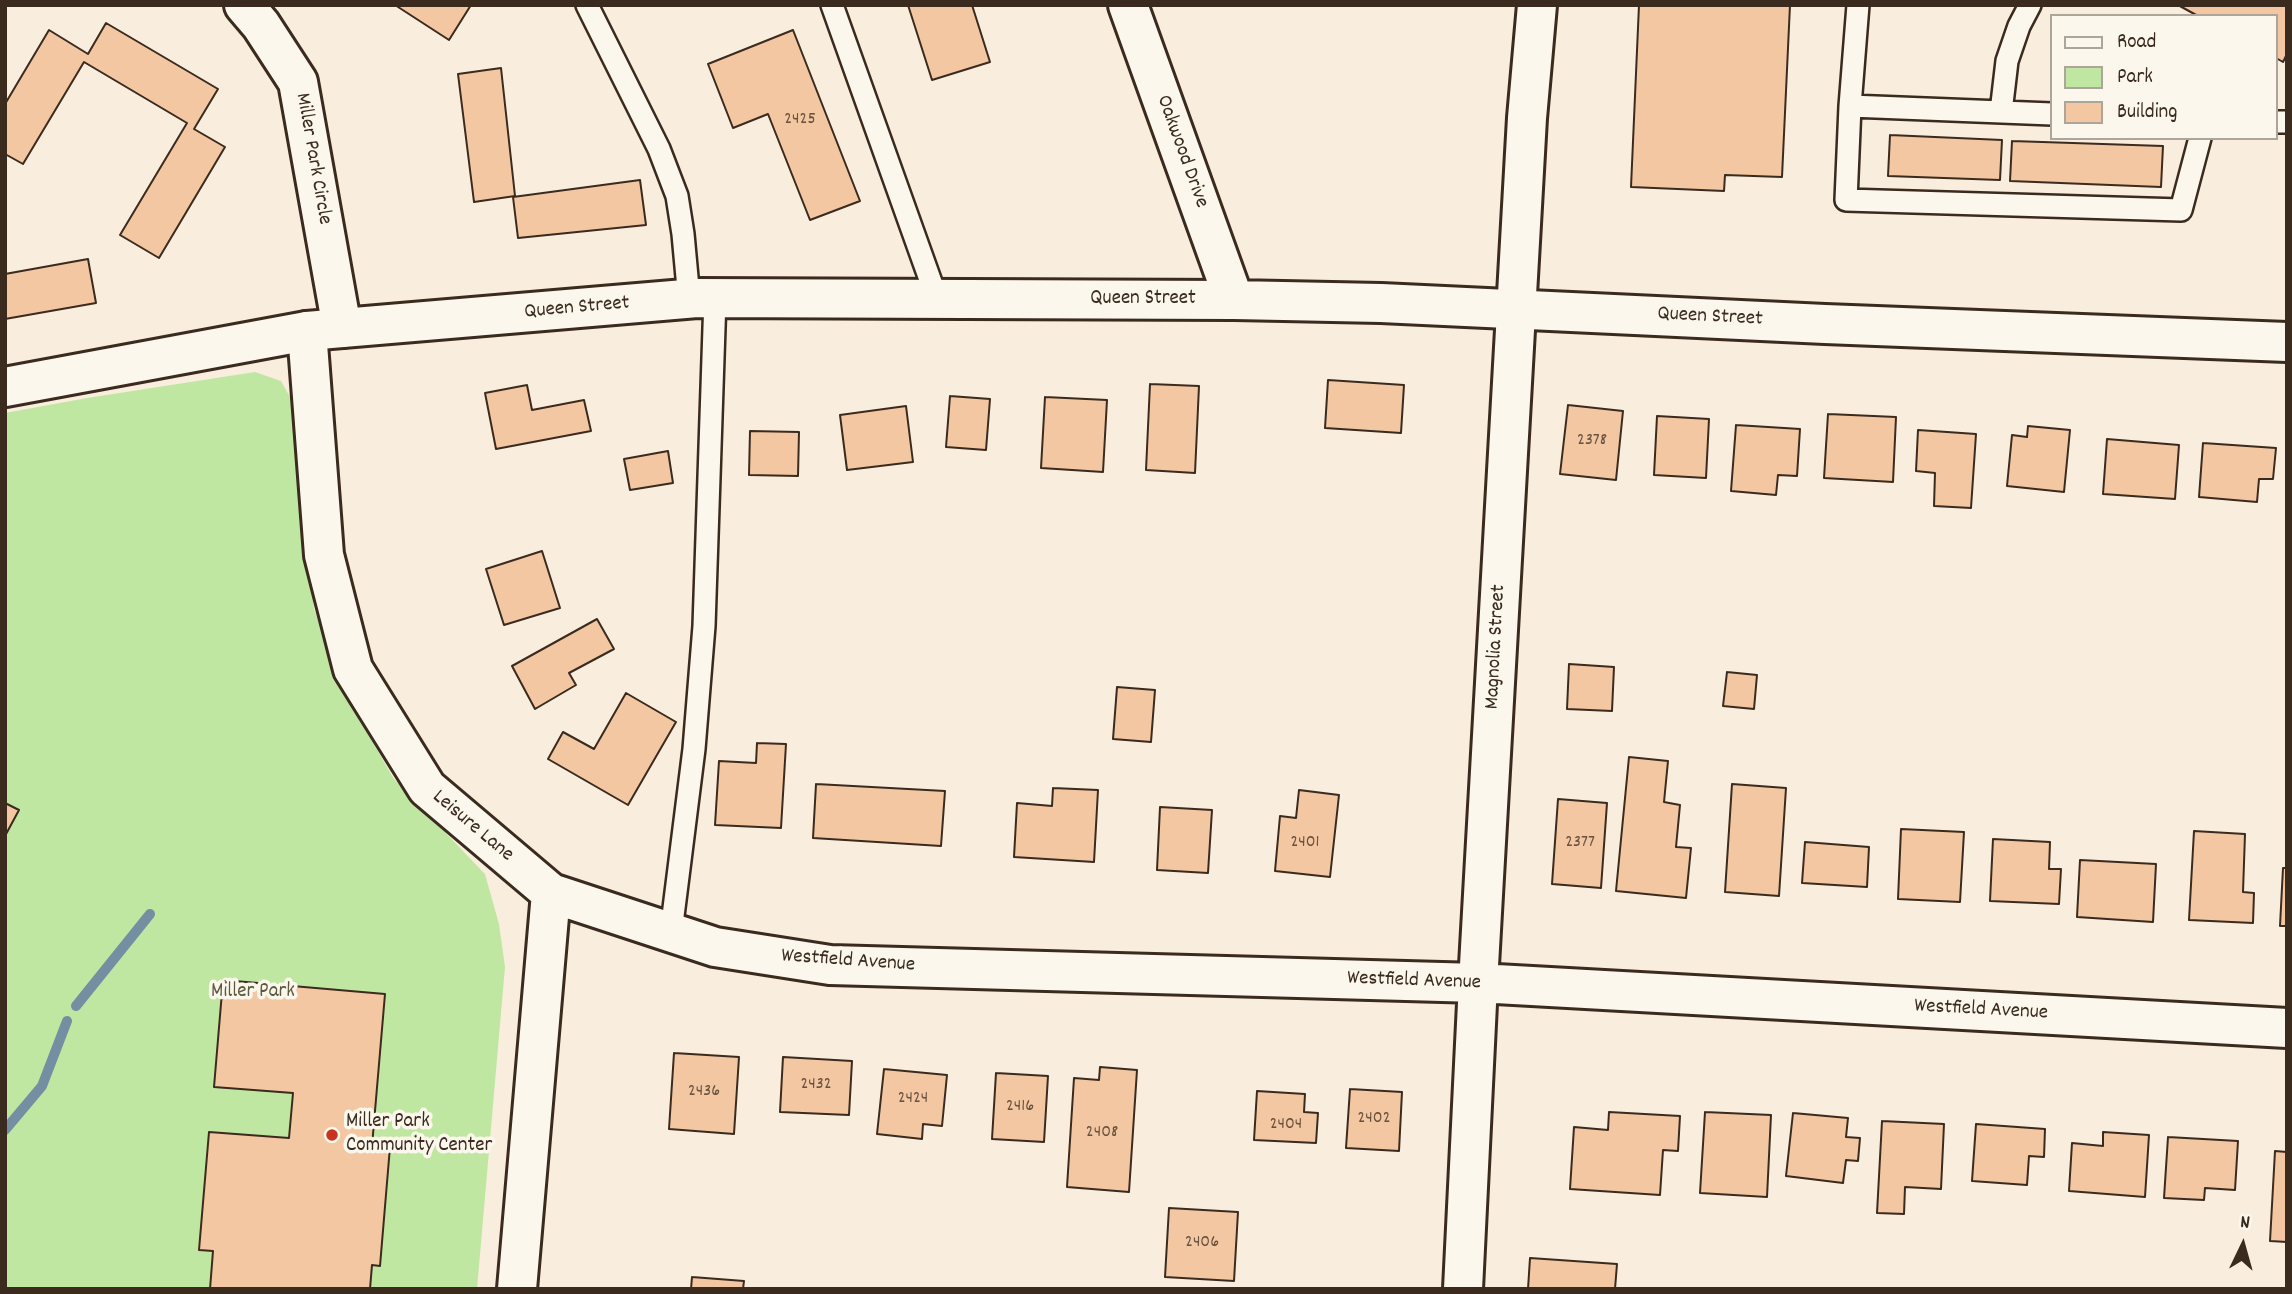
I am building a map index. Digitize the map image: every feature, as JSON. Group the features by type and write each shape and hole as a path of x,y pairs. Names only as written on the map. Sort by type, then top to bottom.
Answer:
{"street":[{"name":"Miller Park Circle","path":"244,5 261,25 298,82 325,330"},
{"name":"Oakwood Drive","path":"1128,5 1234,300"},
{"name":"Magnolia Street","path":"1463,1289 1527,118 1537,5"},
{"name":"Queen Street","path":"5,387 325,330 702,299 1234,300 2287,342"},
{"name":"Leisure Lane","path":"325,330 324,555 353,669 426,788 551,892"},
{"name":"Westfield Avenue","path":"551,892 715,947 830,965 1478,984 2287,1028"},
{"path":"517,1289 551,892"}],"lane":[{"path":"587,5 659,149 677,196 683,234 702,299 704,626 694,749 671,932"},
{"path":"832,5 937,299"},
{"path":"1858,5 1846,200 2181,210 2199,140"},
{"path":"2001,112 2007,61 2019,26 2030,5"},
{"path":"1850,106 2050,114"}],"green space":[{"name":"Miller Park","path":"255,372 281,381 294,404 314,609 347,698 394,779 485,874 499,924 505,967 477,1289 5,1289 5,413"}],"building":[{"path":"395,5 471,5 449,40"},
{"path":"908,5 972,5 990,62 932,80"},
{"path":"1639,5 1790,5 1782,177 1725,175 1724,191 1631,187"},
{"path":"2178,5 2287,5 2287,54 2283,62 2278,59 2278,14 2194,14"},
{"path":"106,23 218,89 194,129 225,147 159,258 120,235 187,123 84,62 23,164 5,154 5,104 49,30 88,54"},
{"path":"793,30 860,201 810,220 768,114 733,128 708,64"},
{"path":"501,68 515,196 474,202 458,74"},
{"path":"1890,135 2002,140 2000,180 1888,176"},
{"path":"2012,141 2163,146 2161,187 2010,181"},
{"path":"640,180 646,225 518,238 513,197"},
{"path":"88,259 96,303 5,319 5,274"},
{"path":"1328,380 1404,385 1401,433 1325,428"},
{"path":"1150,384 1199,386 1195,473 1146,470"},
{"path":"527,385 532,410 584,400 591,431 496,449 485,393"},
{"path":"950,396 990,399 986,450 946,447"},
{"path":"1045,397 1107,400 1103,472 1041,468"},
{"path":"1568,405 1623,411 1616,480 1560,474"},
{"path":"906,406 913,462 847,470 840,415"},
{"path":"1828,414 1896,417 1893,482 1824,478"},
{"path":"1657,416 1709,419 1706,478 1654,475"},
{"path":"1736,425 1800,429 1797,476 1778,475 1776,495 1731,491"},
{"path":"2028,426 2070,430 2064,492 2007,486 2012,435 2027,437"},
{"path":"1918,430 1976,434 1971,508 1934,506 1935,473 1916,471"},
{"path":"750,431 799,432 798,476 749,475"},
{"path":"2107,439 2179,445 2175,499 2103,494"},
{"path":"2203,443 2276,448 2273,479 2259,479 2257,502 2199,497"},
{"path":"668,451 673,483 630,490 624,459"},
{"path":"542,551 560,608 504,625 486,569"},
{"path":"597,619 614,649 569,673 576,685 535,709 512,666"},
{"path":"1569,664 1614,667 1612,711 1567,709"},
{"path":"1727,672 1757,675 1754,709 1723,706"},
{"path":"1117,687 1155,690 1151,742 1113,739"},
{"path":"626,693 676,722 628,805 548,759 563,732 594,749"},
{"path":"757,743 786,744 781,828 715,825 719,761 756,763"},
{"path":"1629,757 1668,761 1664,802 1680,805 1676,847 1691,848 1686,898 1616,891"},
{"path":"816,784 945,791 941,846 813,838"},
{"path":"1732,784 1786,788 1779,896 1725,892"},
{"path":"1053,788 1098,790 1094,862 1014,857 1017,803 1052,806"},
{"path":"1299,790 1339,795 1330,877 1275,871 1280,816 1296,818"},
{"path":"1558,799 1607,803 1601,888 1552,884"},
{"path":"5,803 19,810 5,836"},
{"path":"1160,807 1212,810 1208,873 1157,870"},
{"path":"1901,829 1964,832 1960,902 1898,899"},
{"path":"2194,831 2245,834 2243,892 2254,893 2253,923 2189,920"},
{"path":"1993,839 2050,842 2049,869 2061,869 2059,904 1990,901"},
{"path":"1805,842 1869,847 1867,887 1802,883"},
{"path":"2080,860 2156,864 2153,922 2077,917"},
{"path":"2283,868 2287,868 2287,926 2280,926"},
{"name":"Miller Park Community Center","path":"223,980 385,994 372,1146 390,1147 380,1266 372,1265 370,1289 210,1289 213,1251 199,1250 209,1132 289,1138 293,1093 214,1087"},
{"path":"674,1053 739,1057 734,1134 669,1129"},
{"path":"783,1057 852,1061 849,1115 780,1112"},
{"path":"1100,1067 1137,1070 1129,1192 1067,1187 1074,1078 1099,1080"},
{"path":"884,1069 947,1075 942,1126 923,1124 922,1139 877,1134"},
{"path":"996,1073 1048,1076 1044,1142 992,1139"},
{"path":"1350,1089 1402,1092 1399,1151 1346,1148"},
{"path":"1257,1091 1305,1094 1304,1112 1318,1113 1316,1143 1254,1140"},
{"path":"1609,1112 1680,1116 1678,1151 1663,1150 1660,1195 1570,1189 1574,1127 1608,1130"},
{"path":"1705,1112 1771,1115 1767,1197 1700,1193"},
{"path":"1793,1113 1848,1118 1846,1137 1860,1138 1858,1161 1846,1160 1843,1183 1786,1176"},
{"path":"1882,1121 1944,1124 1941,1189 1905,1187 1904,1214 1877,1213"},
{"path":"1976,1124 2045,1129 2044,1157 2029,1156 2027,1185 1972,1181"},
{"path":"2103,1132 2149,1135 2145,1197 2069,1191 2072,1143 2103,1146"},
{"path":"2168,1137 2238,1141 2235,1190 2205,1188 2204,1200 2164,1198"},
{"path":"2275,1151 2287,1152 2287,1242 2270,1241"},
{"path":"1169,1208 1238,1212 1234,1281 1165,1277"},
{"path":"1530,1258 1617,1264 1615,1289 1528,1289"},
{"path":"692,1277 744,1281 743,1289 691,1289"}],"waterway":[{"path":"76,1006 150,914"},
{"path":"5,1130 42,1086 67,1021"}],"place":[{"name":"Miller Park Community Center","path":"332,1135"}]}
